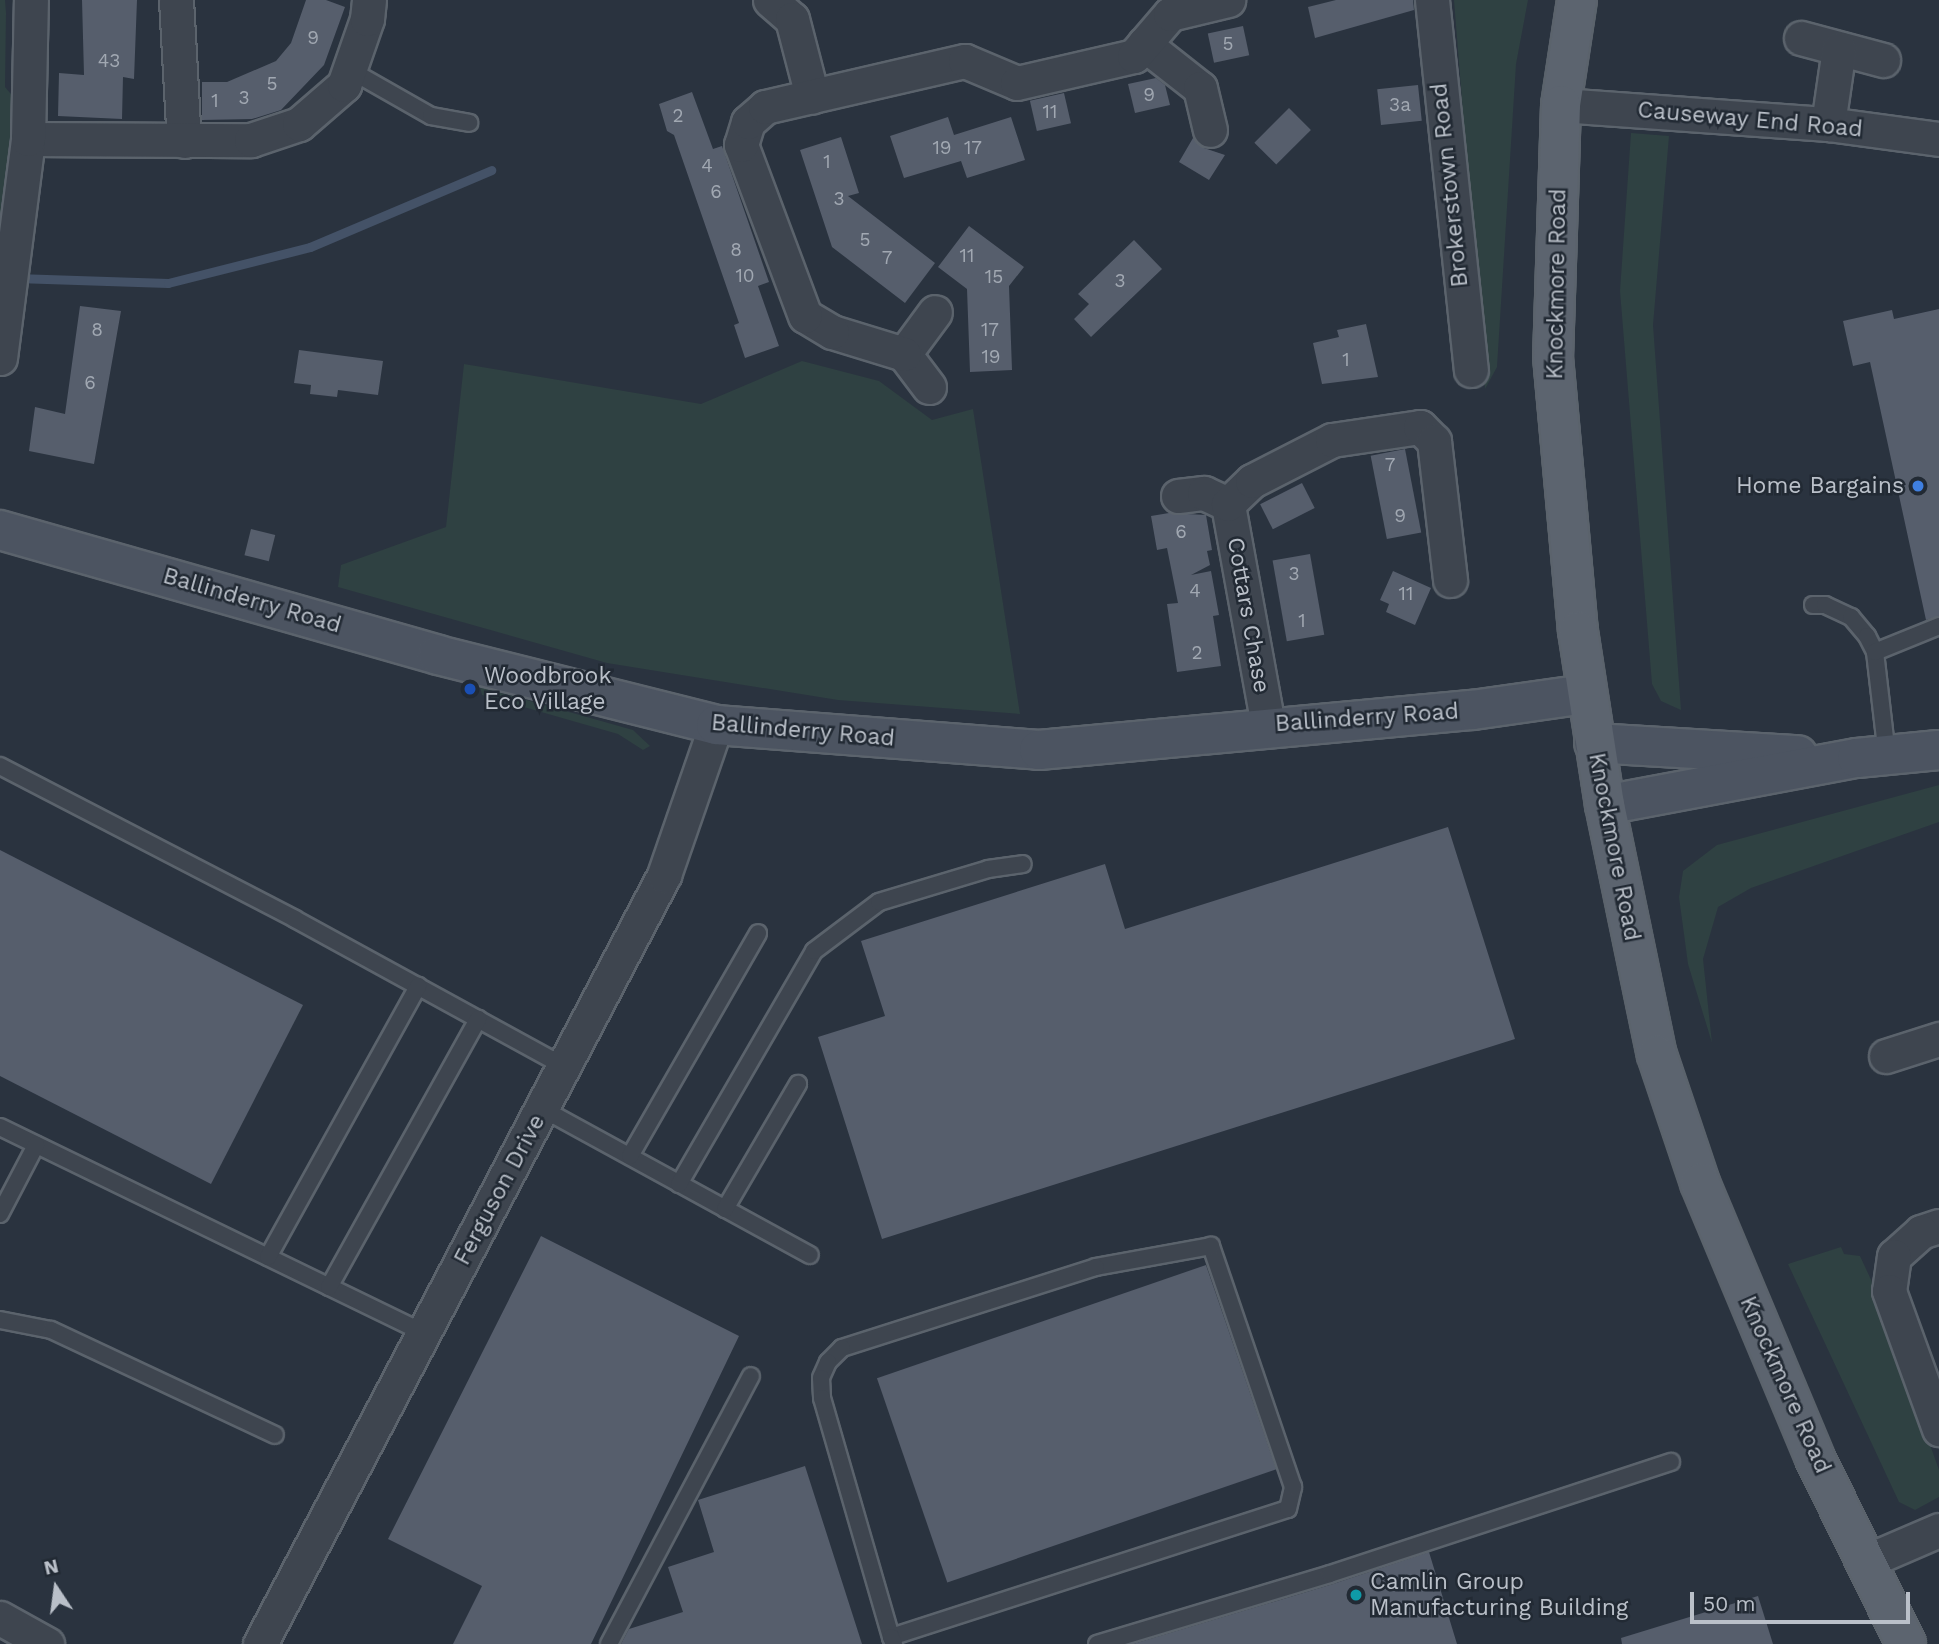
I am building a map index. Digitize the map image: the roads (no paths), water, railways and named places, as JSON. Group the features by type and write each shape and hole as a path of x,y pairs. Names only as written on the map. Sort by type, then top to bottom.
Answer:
{"main road":[{"name":"Knockmore Road","path":"1577,0 1561,105 1553,357 1586,694 1605,805 1657,1055 1700,1183 1814,1455 1906,1644"},
{"name":"Ballinderry Road","path":"0,530 438,655 716,725 1039,750 1126,745 1268,725 1473,710 1586,694"},
{"path":"1594,743 1872,756"},
{"path":"1605,805 1872,756 1939,750"}],"street":[{"path":"0,358 27,139 31,0"},
{"path":"176,0 184,141"},
{"path":"27,139 251,140 299,124 344,85 369,0"},
{"path":"770,0 792,19 812,96"},
{"path":"929,387 904,354 832,332 805,316 741,145 748,122 765,107 965,61 1017,83 1135,56 1170,14 1228,0"},
{"name":"Brokerstown Road","path":"1432,0 1471,370"},
{"path":"1801,38 1884,61"},
{"path":"1144,44 1200,88 1210,130"},
{"path":"1828,124 1839,49"},
{"name":"Causeway End Road","path":"1561,105 1828,124 1939,139"},
{"path":"904,354 936,312"},
{"name":"Cottars Chase","path":"1228,504 1252,481 1313,447 1420,427 1434,441 1434,547 1450,580"},
{"name":"Cottars Chase","path":"1178,496 1204,493 1228,504"},
{"name":"Cottars Chase","path":"1228,504 1268,725"},
{"name":"Ferguson Drive","path":"260,1644 664,875 716,725"},
{"path":"1886,1056 1939,1039"},
{"path":"1939,1226 1921,1233 1894,1256 1889,1291 1939,1429"},
{"path":"1867,1561 1939,1530"},
{"path":"0,1618 47,1644"}],"lane":[{"path":"350,70 431,116 469,123"},
{"path":"1812,605 1825,605 1851,617 1875,652 1872,756"},
{"path":"1875,652 1939,626"},
{"path":"0,766 418,986 565,1067"},
{"path":"679,1184 814,951 879,902 988,869 1023,864"},
{"path":"629,1156 758,933"},
{"path":"268,1256 418,986"},
{"path":"329,1287 478,1019"},
{"path":"725,1209 798,1084"},
{"path":"543,1109 810,1255"},
{"path":"0,1127 424,1333"},
{"path":"0,1213 36,1145"},
{"path":"1211,1246 1293,1487 1288,1510 892,1640 821,1398 821,1378 828,1362 842,1348 1096,1267 1211,1246"},
{"path":"0,1320 51,1330 275,1435"},
{"path":"609,1644 751,1376"},
{"path":"1097,1644 1330,1574 1671,1462"}],"waterway":[{"path":"16,278 168,283 310,247 491,170"}],"place":[{"name":"Home Bargains","path":"1918,486"},
{"name":"Woodbrook Eco Village","path":"470,689"},
{"name":"Camlin Group Manufacturing Building","path":"1356,1595"}]}
